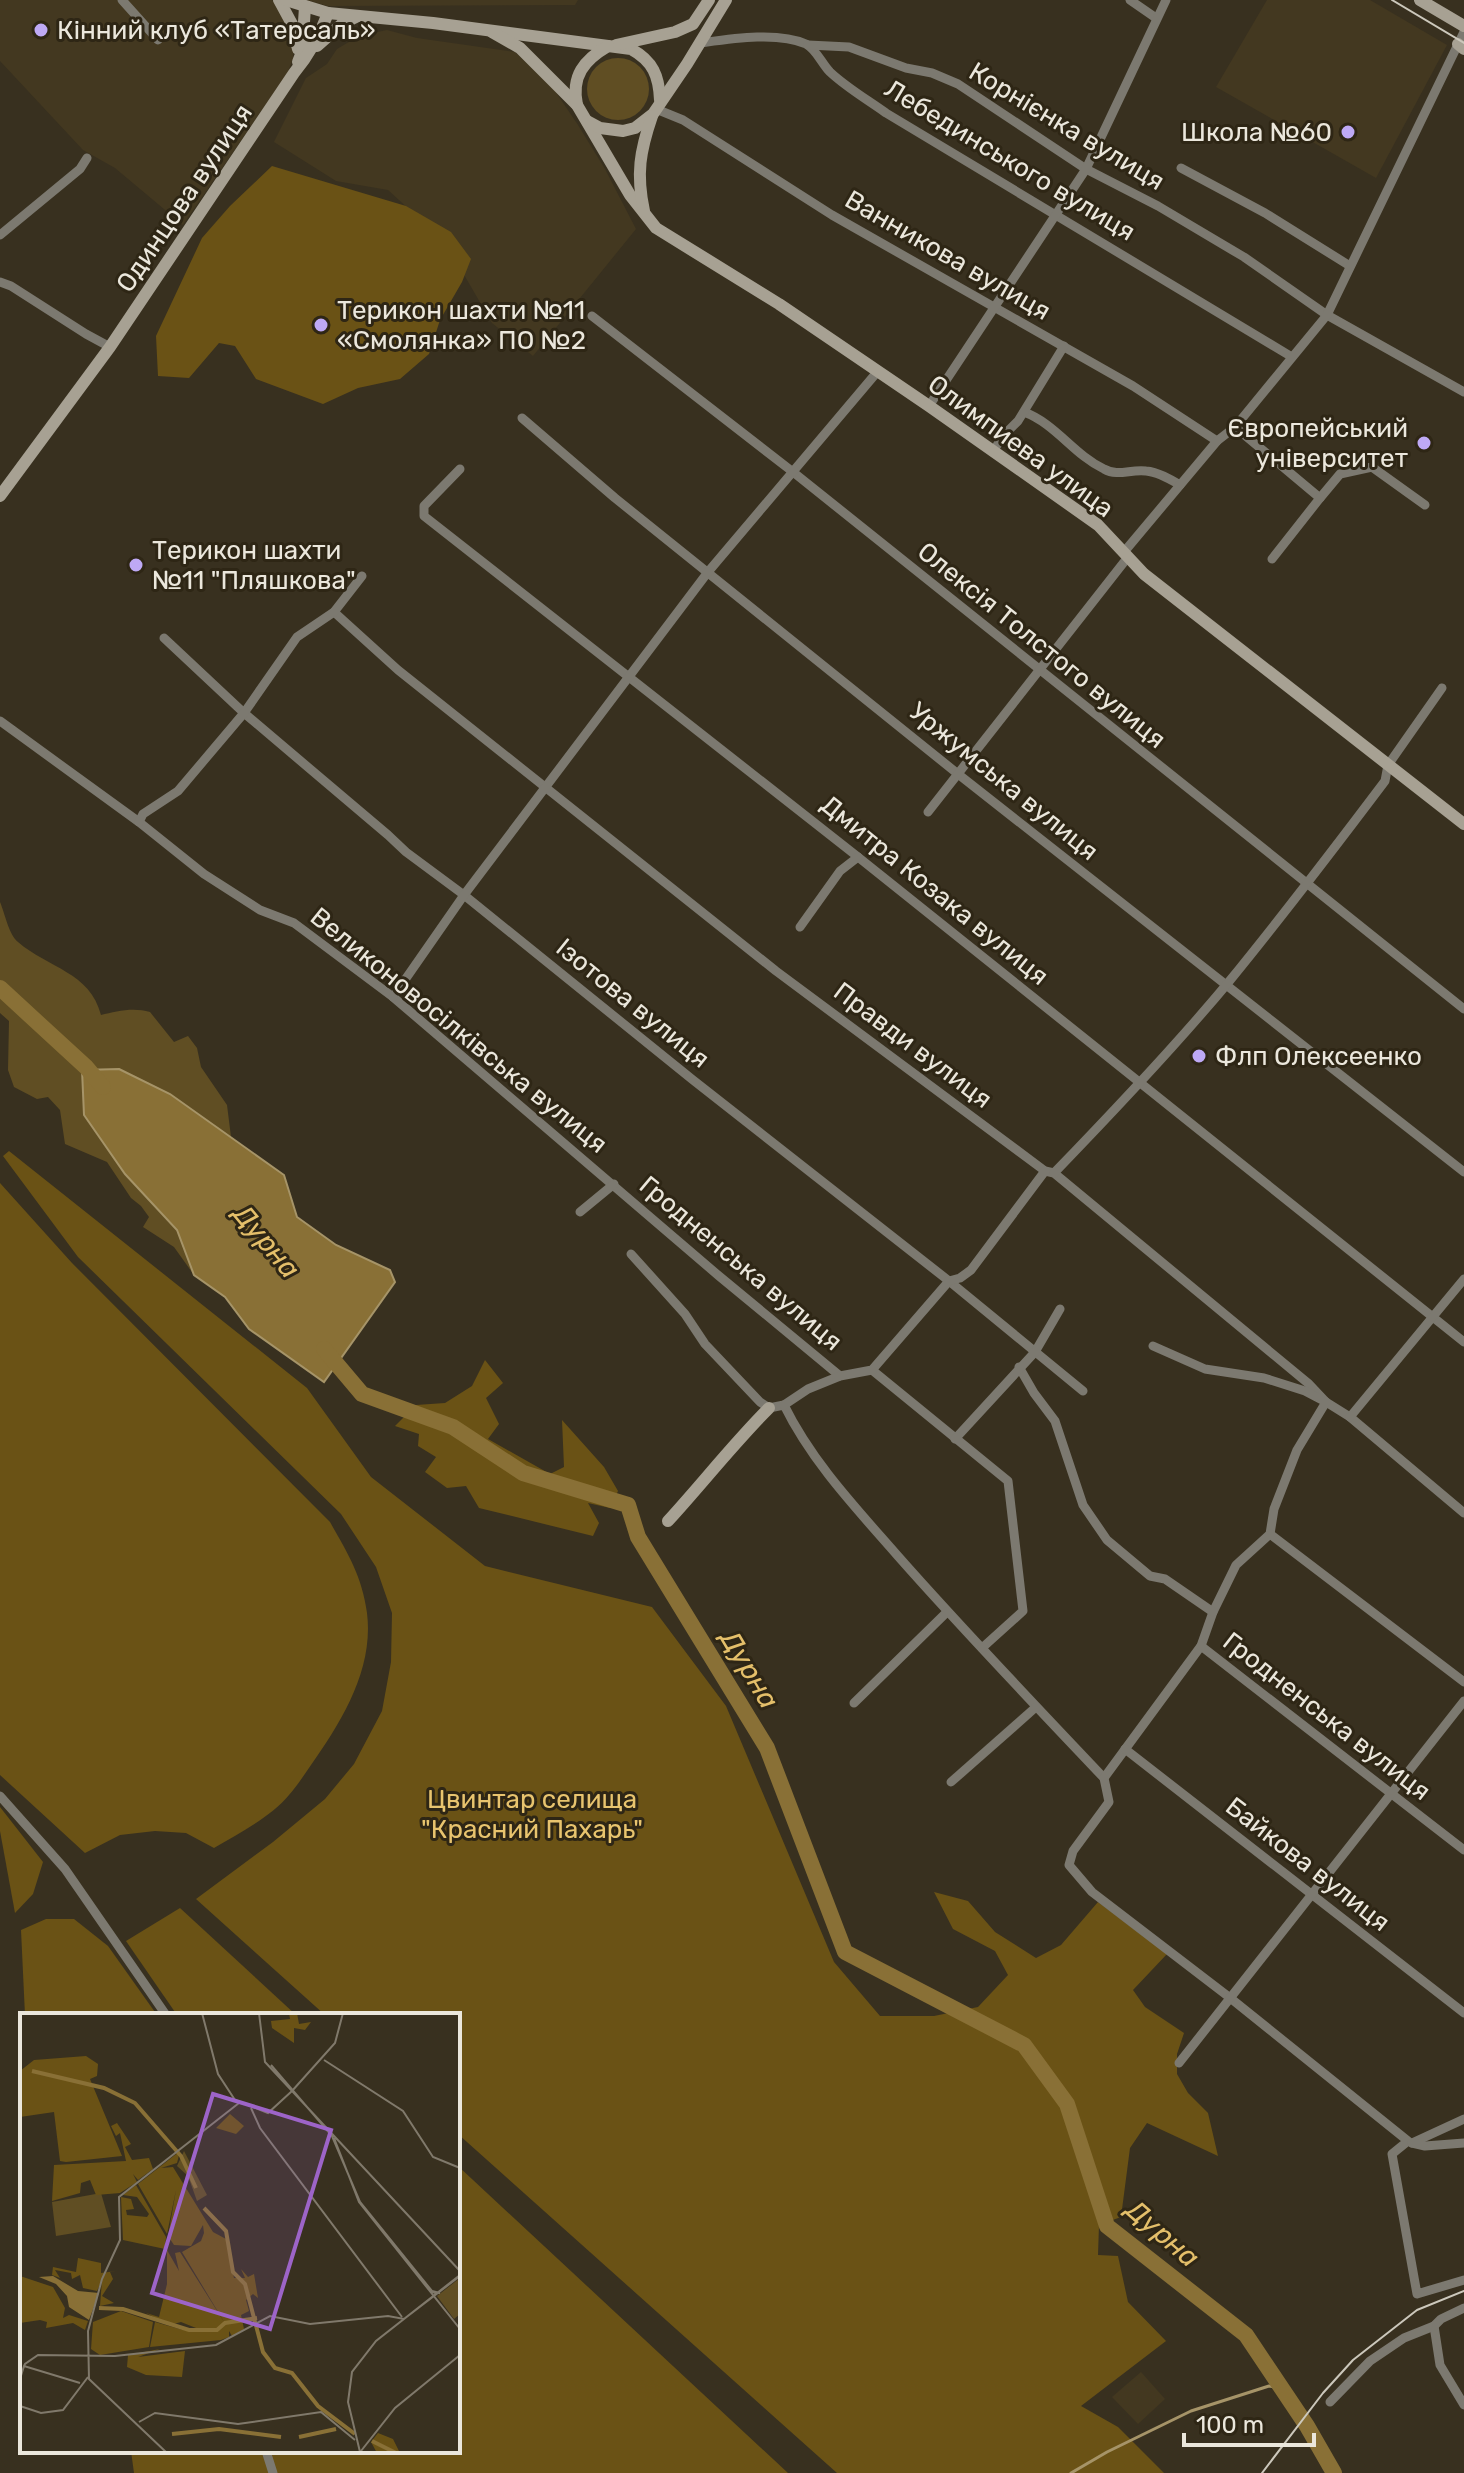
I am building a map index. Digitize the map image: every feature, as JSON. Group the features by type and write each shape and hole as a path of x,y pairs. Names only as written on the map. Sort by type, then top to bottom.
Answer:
{"main road":[{"path":"279,0 292,24 302,60 342,24 359,15"},
{"path":"286,0 328,13 611,46 631,49 642,55 657,74 656,108 639,157 639,189 646,218"},
{"path":"577,105 574,93 578,73 585,62 611,46 675,32 693,24 709,0"},
{"path":"586,120 600,128 623,131 635,128 656,108 726,0"},
{"path":"1420,0 1464,29"},
{"name":"Одинцова вулиця","path":"302,60 305,7"},
{"name":"Одинцова вулиця","path":"0,496 110,347 322,31 328,13"},
{"path":"492,32 520,48 577,105 646,218"},
{"name":"Олимпиева улица","path":"646,218 656,228 779,304 878,371 1098,525 1144,574 1464,824"},
{"path":"668,1521 769,1408"}],"street":[{"path":"122,0 158,40"},
{"path":"1130,0 1156,18"},
{"path":"929,406 1086,169 1166,0"},
{"path":"928,812 1180,485 1217,441 1235,427 1327,315 1461,47 1464,29"},
{"path":"700,43 761,38 808,45"},
{"name":"Корнієнка вулиця","path":"808,45 849,47 958,84 1086,169 1158,206 1244,257 1327,315"},
{"name":"Лебединського вулиця","path":"808,45 830,72 886,113 1292,357"},
{"name":"Ванникова вулиця","path":"656,108 683,120 832,215 1133,386 1217,441"},
{"path":"0,235 80,169 87,158"},
{"name":"Корнієнка вулиця","path":"1181,168 1265,213 1350,266"},
{"path":"0,282 110,347"},
{"path":"1327,315 1464,392"},
{"name":"Олексія Толстого вулиця","path":"592,316 793,472 1464,1009"},
{"path":"993,451 1024,412 1064,346"},
{"path":"393,997 464,895 708,572 878,371"},
{"path":"1024,412 1054,429 1065,442 1105,470 1120,474 1148,471 1180,485"},
{"name":"Уржумська вулиця","path":"522,418 615,498 958,774 1464,1172"},
{"path":"1235,427 1320,498"},
{"path":"1272,559 1340,474 1372,467 1425,505"},
{"name":"Дмитра Козака вулиця","path":"460,469 424,506 424,516 858,857 1464,1342"},
{"path":"139,822 143,814 178,791 244,713 297,637 334,612 362,576"},
{"name":"Правди вулиця","path":"334,612 398,670 776,971 1050,1172 1464,1513"},
{"name":"Ізотова вулиця","path":"164,638 244,713 406,852 949,1281 1083,1391"},
{"path":"631,1254 685,1314 705,1344 769,1408 784,1405 808,1389 840,1376 872,1370 949,1281 971,1270 1050,1172 1141,1083 1225,986 1385,781 1388,765 1442,688"},
{"name":"Великоновосілківська вулиця","path":"0,721 139,822 204,874 260,910 294,923 393,997 614,1184"},
{"path":"800,927 840,871 858,857"},
{"path":"580,1212 614,1184"},
{"name":"Гродненська вулиця","path":"614,1184 840,1376"},
{"path":"1350,1417 1464,1279"},
{"path":"955,1439 1035,1352 1060,1309"},
{"path":"1104,1778 1201,1646 1213,1612 1236,1565 1270,1534 1274,1509 1297,1450 1326,1402 1305,1391 1264,1378 1205,1369 1153,1346"},
{"name":"Гродненська вулиця","path":"1019,1367 1055,1421 1083,1505 1107,1540 1150,1576 1165,1579 1213,1612"},
{"path":"872,1370 1008,1481 1023,1611 982,1648"},
{"path":"784,1405 808,1449 846,1496 947,1612 1104,1778 1109,1802 1073,1851 1069,1865 1092,1892 1410,2142 1425,2146 1464,2143"},
{"path":"1270,1534 1464,1682"},
{"path":"854,1703 947,1612"},
{"name":"Гродненська вулиця","path":"1201,1646 1464,1850"},
{"path":"1179,2063 1464,1701"},
{"path":"951,1782 1036,1707"},
{"name":"Байкова вулиця","path":"1125,1749 1464,2013"},
{"path":"0,1796 65,1869 165,2013"},
{"path":"1464,2119 1410,2142 1392,2154 1417,2294 1464,2280"},
{"path":"1330,2402 1370,2361 1404,2338 1434,2326 1441,2319 1464,2308"},
{"path":"1434,2326 1440,2365 1464,2405"},
{"path":"267,2453 273,2473"}],"shaded area":[{"path":"0,0 272,0 281,8 294,45 293,58 288,72 183,225 115,168 83,150 0,61"},
{"path":"307,0 578,0 575,5 328,6"},
{"name":"Школа №60","path":"1267,0 1370,0 1447,45 1376,178 1216,87"},
{"path":"387,30 417,38 515,52 555,91 605,169 636,229 533,356 492,323 445,242 388,190 336,181 274,142 306,78 327,64 337,49 359,36"},
{"path":"618,58 630,60 640,67 647,77 647,101 640,111 630,118 618,120 606,118 596,111 589,101 587,89 589,77 596,67 606,60"},
{"path":"0,902 15,939 78,980 96,1001 101,1015 125,1010 150,1012 174,1042 188,1036 197,1048 201,1067 227,1105 231,1137 284,1175 177,1230 194,1275 174,1247 143,1227 149,1217 131,1198 107,1162 65,1144 60,1110 48,1097 37,1099 14,1087 8,1070 9,1021 0,1013"},
{"path":"1141,2372 1165,2399 1138,2424 1112,2397"}],"green space":[{"path":"272,166 406,206 451,232 471,259 440,320 429,354 400,379 358,388 323,404 256,379 235,346 219,343 189,378 158,376 156,336 202,238"},
{"name":"Цвинтар селища \"Красний Пахарь\"","path":"9,1151 307,1388 371,1477 485,1566 652,1607 726,1706 834,1962 880,2016 934,2016 978,2007 1008,1975 995,1951 953,1929 934,1892 968,1901 995,1932 1036,1958 1061,1945 1098,1902 1167,1954 1133,1990 1145,2007 1184,2033 1177,2054 1177,2074 1188,2093 1208,2113 1218,2156 1147,2123 1130,2148 1121,2217 1099,2225 1098,2255 1118,2256 1128,2302 1166,2341 1081,2406 1118,2427 1164,2473 837,2473 460,2136 460,2013 323,2013 196,1899 325,1799 354,1764 382,1711 391,1662 392,1613 376,1567 341,1514 78,1257 3,1156"},
{"path":"0,1183 72,1263 330,1522 362,1588 367,1613 366,1654 361,1674 344,1712 323,1748 282,1803 214,1848 186,1833 155,1831 120,1835 85,1853 0,1775"},
{"path":"485,1360 503,1383 486,1398 499,1424 488,1439 550,1474 564,1467 562,1420 604,1467 618,1491 610,1508 588,1503 599,1523 593,1536 479,1508 466,1486 447,1488 425,1472 436,1457 418,1446 419,1434 395,1426 416,1405 445,1403 472,1386"},
{"path":"0,1807 43,1862 33,1894 15,1913 0,1831"},
{"path":"180,1908 294,2013 176,2013 126,1941"},
{"path":"46,1919 74,1919 108,1946 156,2013 25,2013 21,1930"},
{"path":"460,2168 788,2473 134,2473 131,2453 460,2453"}],"water":[{"path":"119,1069 170,1094 284,1175 297,1217 336,1245 390,1270 395,1282 324,1382 249,1329 225,1297 194,1275 177,1230 125,1174 84,1115 82,1070"}],"waterway":[{"name":"Дурна","path":"0,988 86,1067 103,1087"},
{"name":"Дурна","path":"324,1349 362,1394 453,1427 523,1473 628,1505 638,1537 767,1748 845,1952 1024,2045 1067,2104 1107,2226 1246,2335 1307,2426 1334,2473"},
{"path":"1071,2473 1191,2411 1269,2386 1281,2388"}],"tram line":[{"path":"1392,0 1464,43"},
{"path":"1262,2473 1323,2393 1353,2360 1417,2310 1464,2291"}],"place":[{"name":"Кінний клуб «Татерсаль»","path":"41,30"},
{"name":"Школа №60","path":"1348,132"},
{"name":"Терикон шахти №11 «Смолянка» ПО №2","path":"321,325"},
{"name":"Європейський університет","path":"1424,443"},
{"name":"Терикон шахти №11 \"Пляшкова\"","path":"136,565"},
{"name":"Флп Олексеенко","path":"1199,1056"}]}
